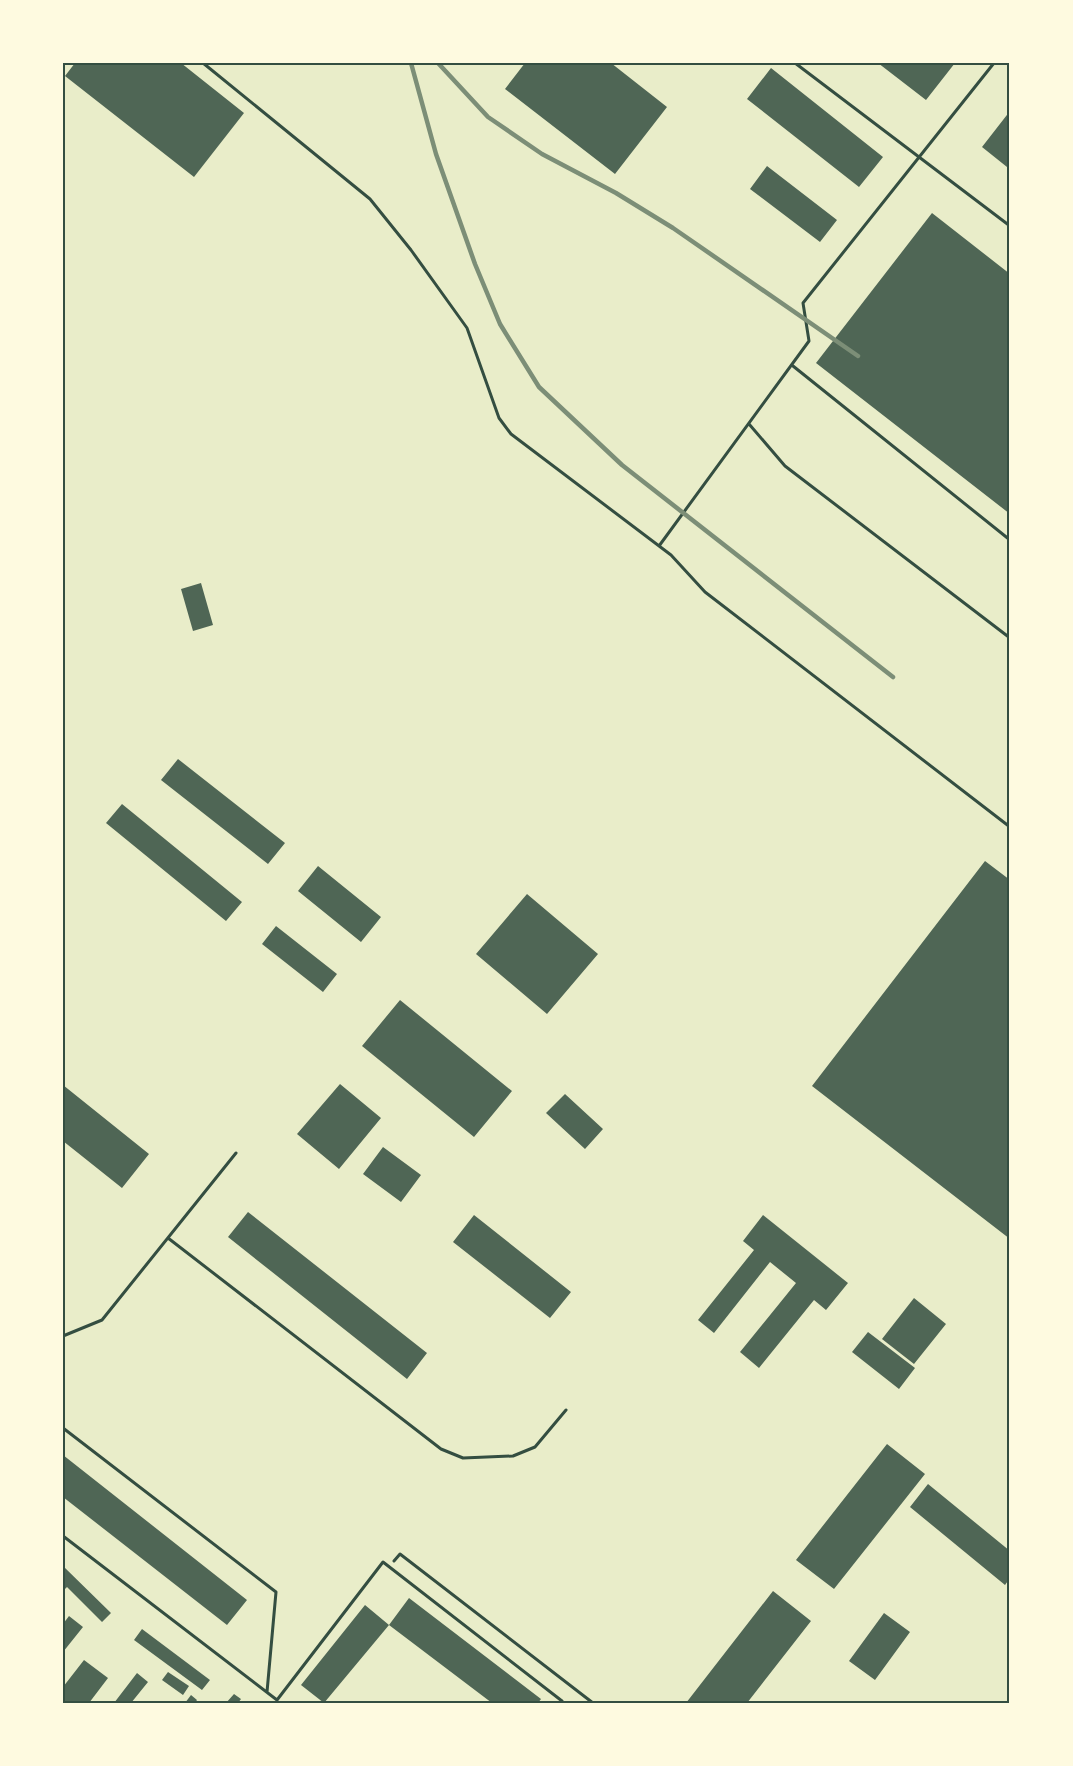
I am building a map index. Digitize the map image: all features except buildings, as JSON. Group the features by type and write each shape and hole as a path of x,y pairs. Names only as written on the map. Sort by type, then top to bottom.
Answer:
{"lane":[{"path":"203,63 370,199 411,250 467,328 499,418 511,434 680,563 705,592 1010,827"},
{"path":"795,63 1010,226"},
{"path":"659,546 793,366 809,340 803,303 994,63"},
{"path":"793,366 1010,540"},
{"path":"749,424 785,466 1010,638"},
{"path":"63,1336 102,1320 236,1153"},
{"path":"168,1238 441,1449 463,1458 513,1456 535,1447 566,1410"},
{"path":"63,1428 276,1592 267,1692"},
{"path":"63,1536 281,1703"},
{"path":"277,1700 382,1562 562,1701"}],"path":[{"path":"389,1568 400,1554 593,1703"}],"railway":[{"path":"411,63 436,154 475,264 500,324 539,387 622,465 893,677"},
{"path":"438,63 488,117 542,154 616,193 673,228 858,356"}]}
